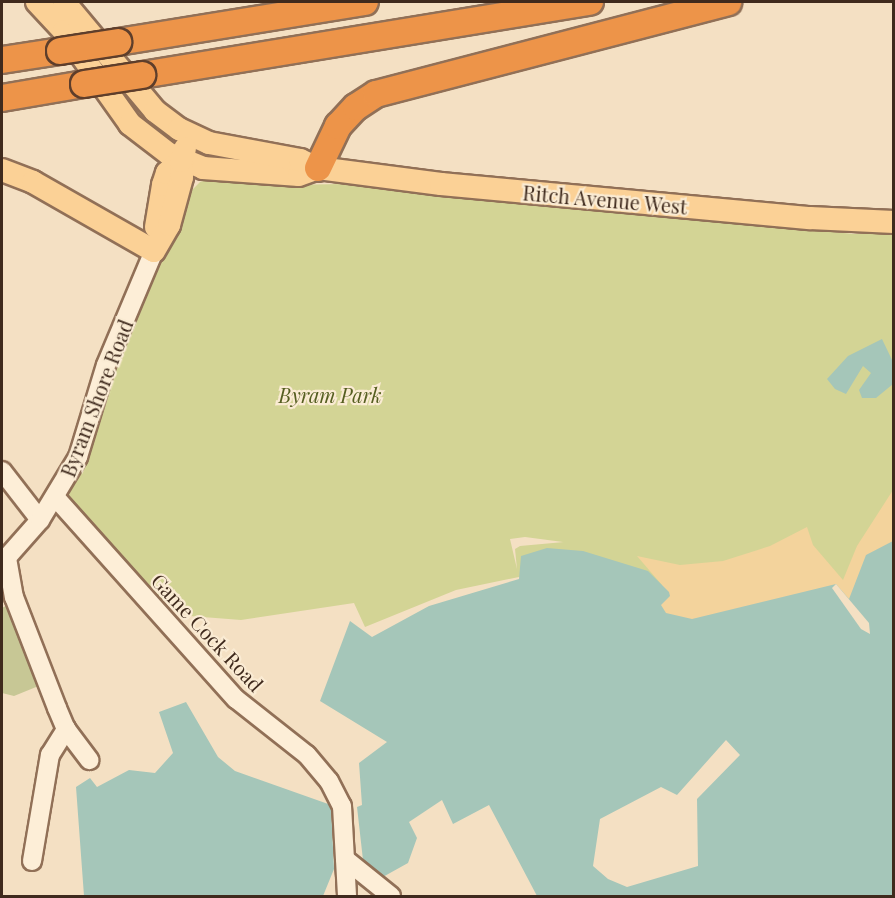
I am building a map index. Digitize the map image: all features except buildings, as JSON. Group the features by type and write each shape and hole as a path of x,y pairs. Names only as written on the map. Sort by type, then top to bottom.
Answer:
{"highway":[{"path":"2,60 365,2"},
{"path":"2,98 590,2"},
{"path":"318,168 338,126 356,107 376,94 728,2"}],"main road":[{"path":"37,2 64,31 130,124 181,161"},
{"name":"Ritch Avenue West","path":"64,2 88,27 145,101 190,135 209,143 300,160 318,168 441,184 820,219 894,222"},
{"path":"88,27 92,2"},
{"name":"Byram Shore Road","path":"154,251 163,185 167,172 181,161 190,135"},
{"name":"Ritch Avenue West","path":"181,161 203,168 299,175 318,168"},
{"path":"2,170 33,182 154,251"},
{"path":"2,186 47,192"}],"street":[{"name":"Byram Shore Road","path":"4,560 56,498 84,442 106,364 154,251"},
{"path":"2,471 39,520"},
{"name":"Game Cock Road","path":"56,498 236,699 315,762 342,806 346,897"},
{"path":"4,560 8,594 66,729 89,760"},
{"path":"32,861 50,755 66,729"},
{"path":"345,859 391,897"}],"green space":[{"name":"Byram Park","path":"210,179 287,185 343,184 854,234 893,234 893,541 853,634 555,563 519,577 456,590 365,627 354,603 241,620 190,616 148,591 67,501 106,383 160,255 167,254 175,223 191,191 200,182","holes":["525,537 564,542 520,546 515,549 517,569 510,539"]},
{"path":"11,603 41,685 14,696 2,693 2,608"}],"sand":[{"path":"893,490 893,592 884,599 657,626 662,585 637,556 680,565 723,561 770,546 807,527 813,545 843,580 857,546"}],"shaded area":[{"path":"882,339 893,362 893,384 876,398 862,398 859,390 871,373 863,366 846,394 835,389 827,379 848,356"},
{"path":"893,541 893,896 537,896 489,805 453,824 442,800 409,822 417,838 408,863 381,878 363,860 357,807 362,805 359,763 387,742 320,701 350,621 372,637 429,606 519,579 521,556 547,548 583,551 648,571 669,592 670,596 661,605 666,613 692,619 836,584 849,599 866,555","holes":["726,740 740,755 697,799 698,866 627,887 608,879 593,866 600,819 661,787 677,795"]},
{"path":"186,702 218,757 235,771 331,805 334,869 323,896 84,896 76,787 90,778 97,787 129,770 155,773 173,753 159,712"}],"pier":[{"path":"836,584 869,623 870,634 861,629 832,588"}]}
